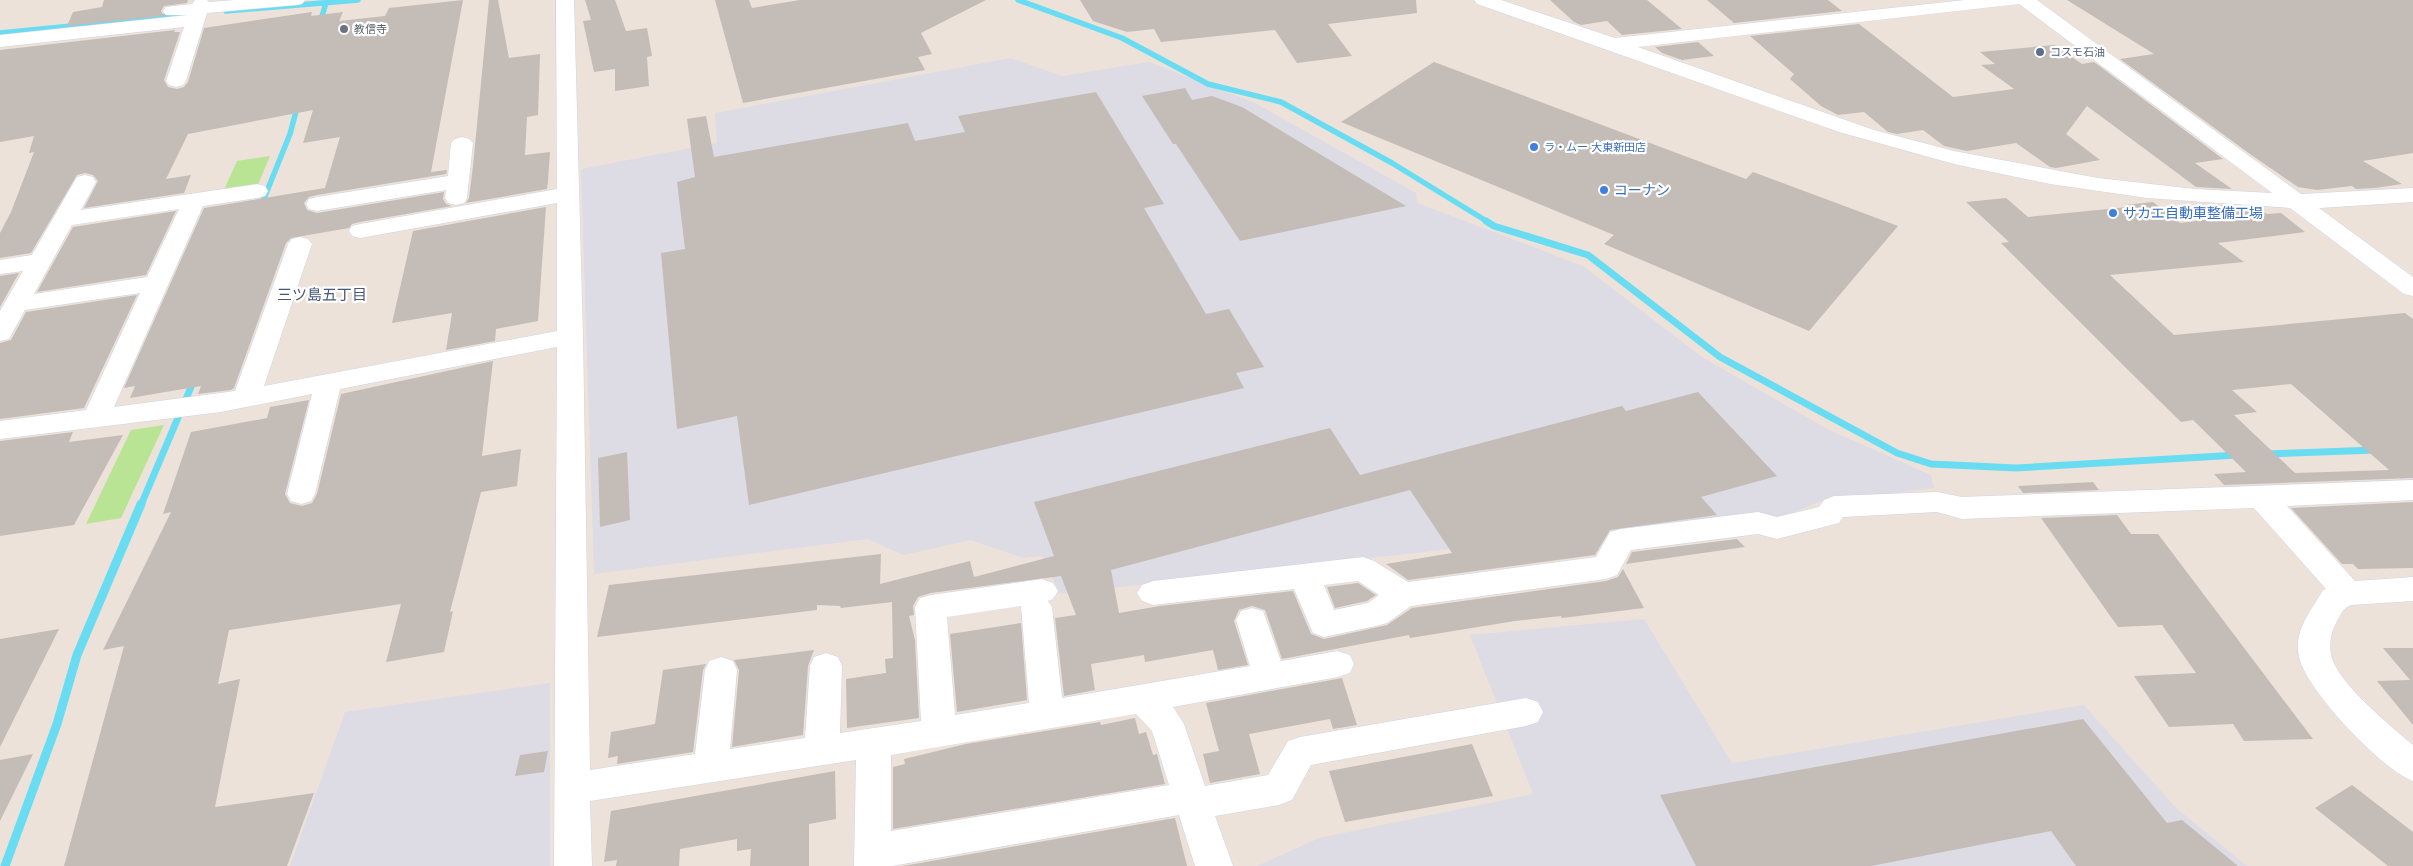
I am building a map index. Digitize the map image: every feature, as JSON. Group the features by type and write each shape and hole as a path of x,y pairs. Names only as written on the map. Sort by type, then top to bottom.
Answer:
{"street":[{"path":"134,15 296,0"},
{"path":"565,0 570,337 573,866"},
{"path":"1482,0 1614,44 1837,123 1904,145 1966,160 2081,182 2184,196 2295,201 2413,195"},
{"path":"1614,44 2015,0"},
{"path":"2025,0 2413,289"},
{"path":"0,41 199,9"},
{"path":"176,81 199,9"},
{"path":"454,214 462,144"},
{"path":"317,205 458,181"},
{"path":"0,333 85,182"},
{"path":"64,219 257,190"},
{"path":"360,231 568,194"},
{"path":"96,418 194,200"},
{"path":"246,399 300,244"},
{"path":"0,267 41,261"},
{"path":"16,304 157,283"},
{"path":"0,430 246,399 570,337"},
{"path":"301,494 328,383"},
{"path":"1305,576 1324,624 1376,614 1403,595 1606,567 1621,540 1758,523 1777,528 1829,515 1834,507 1937,502 1962,508 2413,490"},
{"path":"2261,497 2348,593"},
{"path":"1154,593 1363,569 1403,595"},
{"path":"2413,589 2348,593 2334,599 2315,631 2316,657 2331,686 2362,721 2413,766"},
{"path":"939,732 930,607 1039,599 1047,714"},
{"path":"1252,620 1269,676"},
{"path":"572,788 874,743 1143,699 1338,664"},
{"path":"822,750 826,666"},
{"path":"711,767 721,670"},
{"path":"1143,699 1167,724 1214,866"},
{"path":"874,743 874,858 1192,800 1279,788 1300,752 1526,712"}],"shaded area":[{"path":"1011,58 1062,76 1149,62 1255,103 1416,193 1417,203 1583,266 1702,357 1827,429 1931,475 1934,488 1819,502 1782,517 1753,514 1060,594 1042,556 1023,558 971,540 903,555 868,539 594,574 581,169 717,143 715,113"},
{"path":"1644,619 1732,763 2084,705 2176,808 2247,866 1257,866 1319,838 1533,794 1470,635"},
{"path":"550,683 550,866 290,866 345,712"}],"green space":[{"path":"270,156 257,187 223,192 237,161"},
{"path":"164,425 121,518 86,524 131,430"}],"building":[{"path":"104,0 188,0 187,3 164,6 161,11 164,16 67,26 73,12 102,7"},
{"path":"463,0 431,172 447,170 446,174 317,195 309,197 304,203 307,210 317,213 444,192 443,199 446,204 452,206 360,222 352,224 349,228 291,238 286,243 234,388 231,390 198,394 201,386 130,398 135,386 124,388 204,208 325,188 340,137 303,143 313,110 188,134 166,179 191,175 184,193 84,208 98,181 93,175 85,173 77,175 31,253 0,258 0,233 11,212 34,152 29,153 34,136 0,142 0,50 175,30 174,32 180,32 164,80 168,87 177,89 184,87 188,82 204,28 312,12 311,16 343,12 339,21 385,16 389,8"},
{"path":"489,0 498,0 509,58 540,54 538,115 527,117 525,155 550,152 548,181 547,189 466,203 469,198 473,166"},
{"path":"585,0 615,0 626,31 647,28 652,56 647,57 649,86 615,91 615,69 594,72 583,21 591,20"},
{"path":"715,0 749,0 752,8 800,0 986,0 921,33 932,54 918,57 925,70 743,103"},
{"path":"1080,0 1416,0 1417,13 1328,24 1352,56 1297,63 1275,30 1161,42 1154,29 1127,32 1093,21"},
{"path":"1550,0 1647,0 1682,29 1622,35 1607,21 1581,25 1574,22"},
{"path":"1707,0 1828,0 1842,11 1734,23"},
{"path":"2067,0 2413,0 2413,153 2363,161 2402,184 2356,189 2352,186 2317,190 2298,187 2120,59 2154,54"},
{"path":"1859,24 1953,97 2014,89 1981,65 1995,64 1980,52 2054,45 2082,64 2094,62 2223,159 2195,163 2232,189 2196,187 2087,106 2066,134 2100,160 2056,168 2050,167 2016,143 1967,151 1944,146 1923,130 1897,134 1888,132 1864,112 1838,115 1821,106 1790,79 1794,74 1750,36"},
{"path":"1698,42 1714,56 1682,60 1662,53 1655,47"},
{"path":"1434,62 1746,179 1753,172 1898,226 1809,331 1604,244 1614,235 1341,122"},
{"path":"1185,88 1192,100 1212,96 1242,107 1406,206 1240,241 1142,96"},
{"path":"1096,92 1164,204 1144,208 1206,314 1229,309 1264,367 1236,373 1244,388 749,505 737,416 677,429 661,253 685,249 677,182 695,177 687,119 706,116 714,157 908,123 915,141 965,132 958,116"},
{"path":"2006,198 2028,217 2128,207 2125,205 2153,202 2180,223 2236,216 2220,205 2257,208 2267,214 2281,213 2305,232 2218,243 2244,262 2110,275 2174,335 2405,313 2413,319 2413,478 2224,485 2214,474 2246,472 2193,420 2181,422 2001,243 2009,242 1966,202","holes":["2291,384 2389,470 2295,473 2234,415 2257,412 2232,390"]},
{"path":"546,207 538,321 496,329 495,341 446,350 452,313 392,323 413,231"},
{"path":"176,211 146,275 37,292 73,227"},
{"path":"19,273 0,307 0,276"},
{"path":"137,295 84,408 0,419 0,343 11,340 26,312"},
{"path":"493,361 482,456 521,449 517,486 481,492 450,612 453,611 444,652 386,662 401,604 229,630 218,684 240,679 215,807 314,793 287,866 64,866 124,646 103,650 171,512 163,514 191,432 267,418 270,407 309,400 285,494 290,503 302,506 312,503 317,494 341,394"},
{"path":"1698,392 1777,476 1701,497 1717,515 1610,530 1595,555 1408,580 1386,564 1452,553 1410,490 1111,570 1119,613 1160,606 1293,591 1311,634 1324,639 1387,625 1412,608 1606,581 1618,577 1623,569 1644,608 1562,618 1561,616 1515,621 1410,638 1409,635 1282,659 1265,610 1252,606 1239,610 1234,621 1248,665 1218,670 1213,650 1145,662 1144,655 1091,664 1095,690 1064,696 1055,618 1076,615 1061,576 931,593 918,597 913,606 914,615 909,616 915,640 919,718 847,728 846,679 886,673 885,659 893,658 892,602 841,608 840,606 817,605 817,610 597,637 609,585 881,554 880,584 970,561 974,577 1054,556 1034,502 1330,428 1360,475 1622,406 1626,411"},
{"path":"73,432 69,442 123,435 74,525 0,536 0,441"},
{"path":"627,452 630,520 600,527 598,458"},
{"path":"2093,482 2099,490 2023,493 2018,486"},
{"path":"2413,502 2413,568 2358,569 2353,564 2342,564 2291,508"},
{"path":"2117,515 2131,534 2158,534 2313,739 2244,741 2233,724 2169,727 2134,676 2196,673 2162,625 2118,627 2041,518"},
{"path":"1737,539 1745,547 1626,564 1632,552"},
{"path":"1358,583 1376,595 1367,601 1335,608 1327,587"},
{"path":"1021,623 1027,700 957,712 950,634"},
{"path":"59,629 0,747 0,639"},
{"path":"2383,648 2413,648 2413,725 2377,681 2410,680"},
{"path":"814,650 808,666 803,735 732,747 739,670 734,660"},
{"path":"706,664 703,670 693,752 617,764 618,756 608,758 611,732 655,724 663,670"},
{"path":"1342,678 1357,725 1333,729 1330,719 1249,734 1260,774 1210,783 1203,754 1219,751 1206,703"},
{"path":"1135,718 1139,734 1146,732 1153,755 1157,754 1165,784 893,829 893,767 905,764 904,759 966,744 1100,722 1101,725"},
{"path":"2083,719 2167,823 2182,820 2238,866 2076,866 2051,831 1871,866 1696,866 1660,795"},
{"path":"1472,744 1493,796 1345,822 1329,771"},
{"path":"548,751 544,772 515,776 520,755"},
{"path":"33,754 0,821 0,760"},
{"path":"835,771 836,819 809,824 809,866 750,866 751,849 737,851 737,839 680,849 679,866 616,866 617,860 604,862 611,811"},
{"path":"2352,785 2413,832 2413,866 2388,866 2315,808"},
{"path":"1175,818 1187,866 903,866"}],"waterway":[{"path":"226,11 358,0"},
{"path":"1018,0 1122,38 1208,84 1281,102 1392,163 1488,222"},
{"path":"320,23 326,3"},
{"path":"0,33 194,14"},
{"path":"261,206 290,134 298,104"},
{"path":"1486,221 1494,226 1588,255 1720,357 1897,453 1931,464 2016,468 2238,455"},
{"path":"141,505 194,380"},
{"path":"2265,454 2376,450"},
{"path":"5,866 57,724 77,655 141,504"}],"place":[{"name":"教信寺","path":"344,29"},
{"name":"コスモ石油","path":"2040,52"},
{"name":"ラ・ムー 大東新田店","path":"1534,147"},
{"name":"コーナン","path":"1604,190"},
{"name":"サカエ自動車整備工場","path":"2113,213"}],"district":[{"name":"三ツ島五丁目","path":"322,295"}]}
